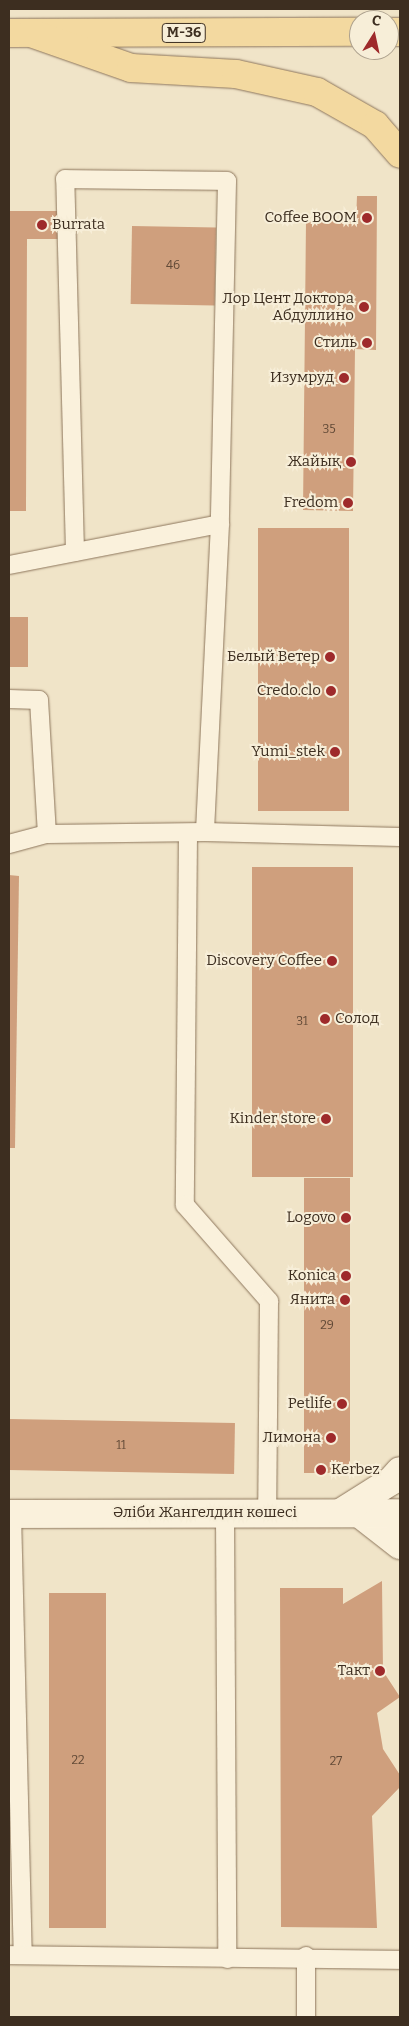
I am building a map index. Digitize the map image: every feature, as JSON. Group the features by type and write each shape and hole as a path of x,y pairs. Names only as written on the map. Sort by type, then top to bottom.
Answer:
{"main road":[{"name":"M-36","path":"20,33 349,32"},
{"path":"20,33 131,68 236,74 317,92 375,125 400,154"}],"street":[{"path":"400,1471 391,1481 350,1513 400,1545"},
{"name":"Әліби Жангелдин көшесі","path":"10,1514 400,1513"}],"lane":[{"path":"75,552 66,179 227,181 220,524 197,833 185,1205 269,1301 267,1513"},
{"path":"9,566 220,524"},
{"path":"9,699 39,700 48,834"},
{"path":"9,844 48,834 197,833 400,837"},
{"path":"225,1513 227,1959"},
{"path":"10,1514 16,1955 227,1959 306,1956 400,1960"},
{"path":"306,1956 306,2017"}],"building":[{"path":"357,196 377,196 376,350 355,349 353,511 303,510 306,221 356,221"},
{"path":"9,211 59,211 59,239 27,239 26,511 9,511"},
{"path":"132,226 216,227 215,305 131,304"},
{"path":"258,528 349,528 349,811 258,811"},
{"path":"9,617 28,617 28,667 9,667"},
{"path":"252,867 353,867 353,1177 252,1177"},
{"path":"9,875 19,876 15,1148 9,1148"},
{"path":"304,1178 350,1178 350,1473 304,1473"},
{"path":"9,1419 235,1423 234,1474 9,1470"},
{"path":"382,1581 383,1671 400,1697 377,1713 383,1749 400,1775 400,1787 372,1816 377,1928 281,1927 280,1588 343,1588 343,1604"},
{"path":"49,1593 106,1593 106,1928 49,1928"}],"place":[{"name":"Coffee BOOM","path":"367,218"},
{"name":"Burrata","path":"42,225"},
{"name":"Лор Цент Доктора Абдуллино","path":"364,307"},
{"name":"Стиль","path":"367,343"},
{"name":"Изумруд","path":"344,378"},
{"name":"Жайық","path":"351,462"},
{"name":"Fredom","path":"348,503"},
{"name":"Белый Ветер","path":"330,657"},
{"name":"Credo.clo","path":"331,691"},
{"name":"Yumi_stek","path":"335,752"},
{"name":"Discovery Coffee","path":"332,961"},
{"name":"Солод","path":"325,1019"},
{"name":"Kinder store","path":"326,1119"},
{"name":"Logovo","path":"346,1218"},
{"name":"Konica","path":"346,1276"},
{"name":"Янита","path":"345,1300"},
{"name":"Petlife","path":"342,1404"},
{"name":"Лимона","path":"331,1438"},
{"name":"Kerbez","path":"321,1470"},
{"name":"Такт","path":"380,1671"}]}
